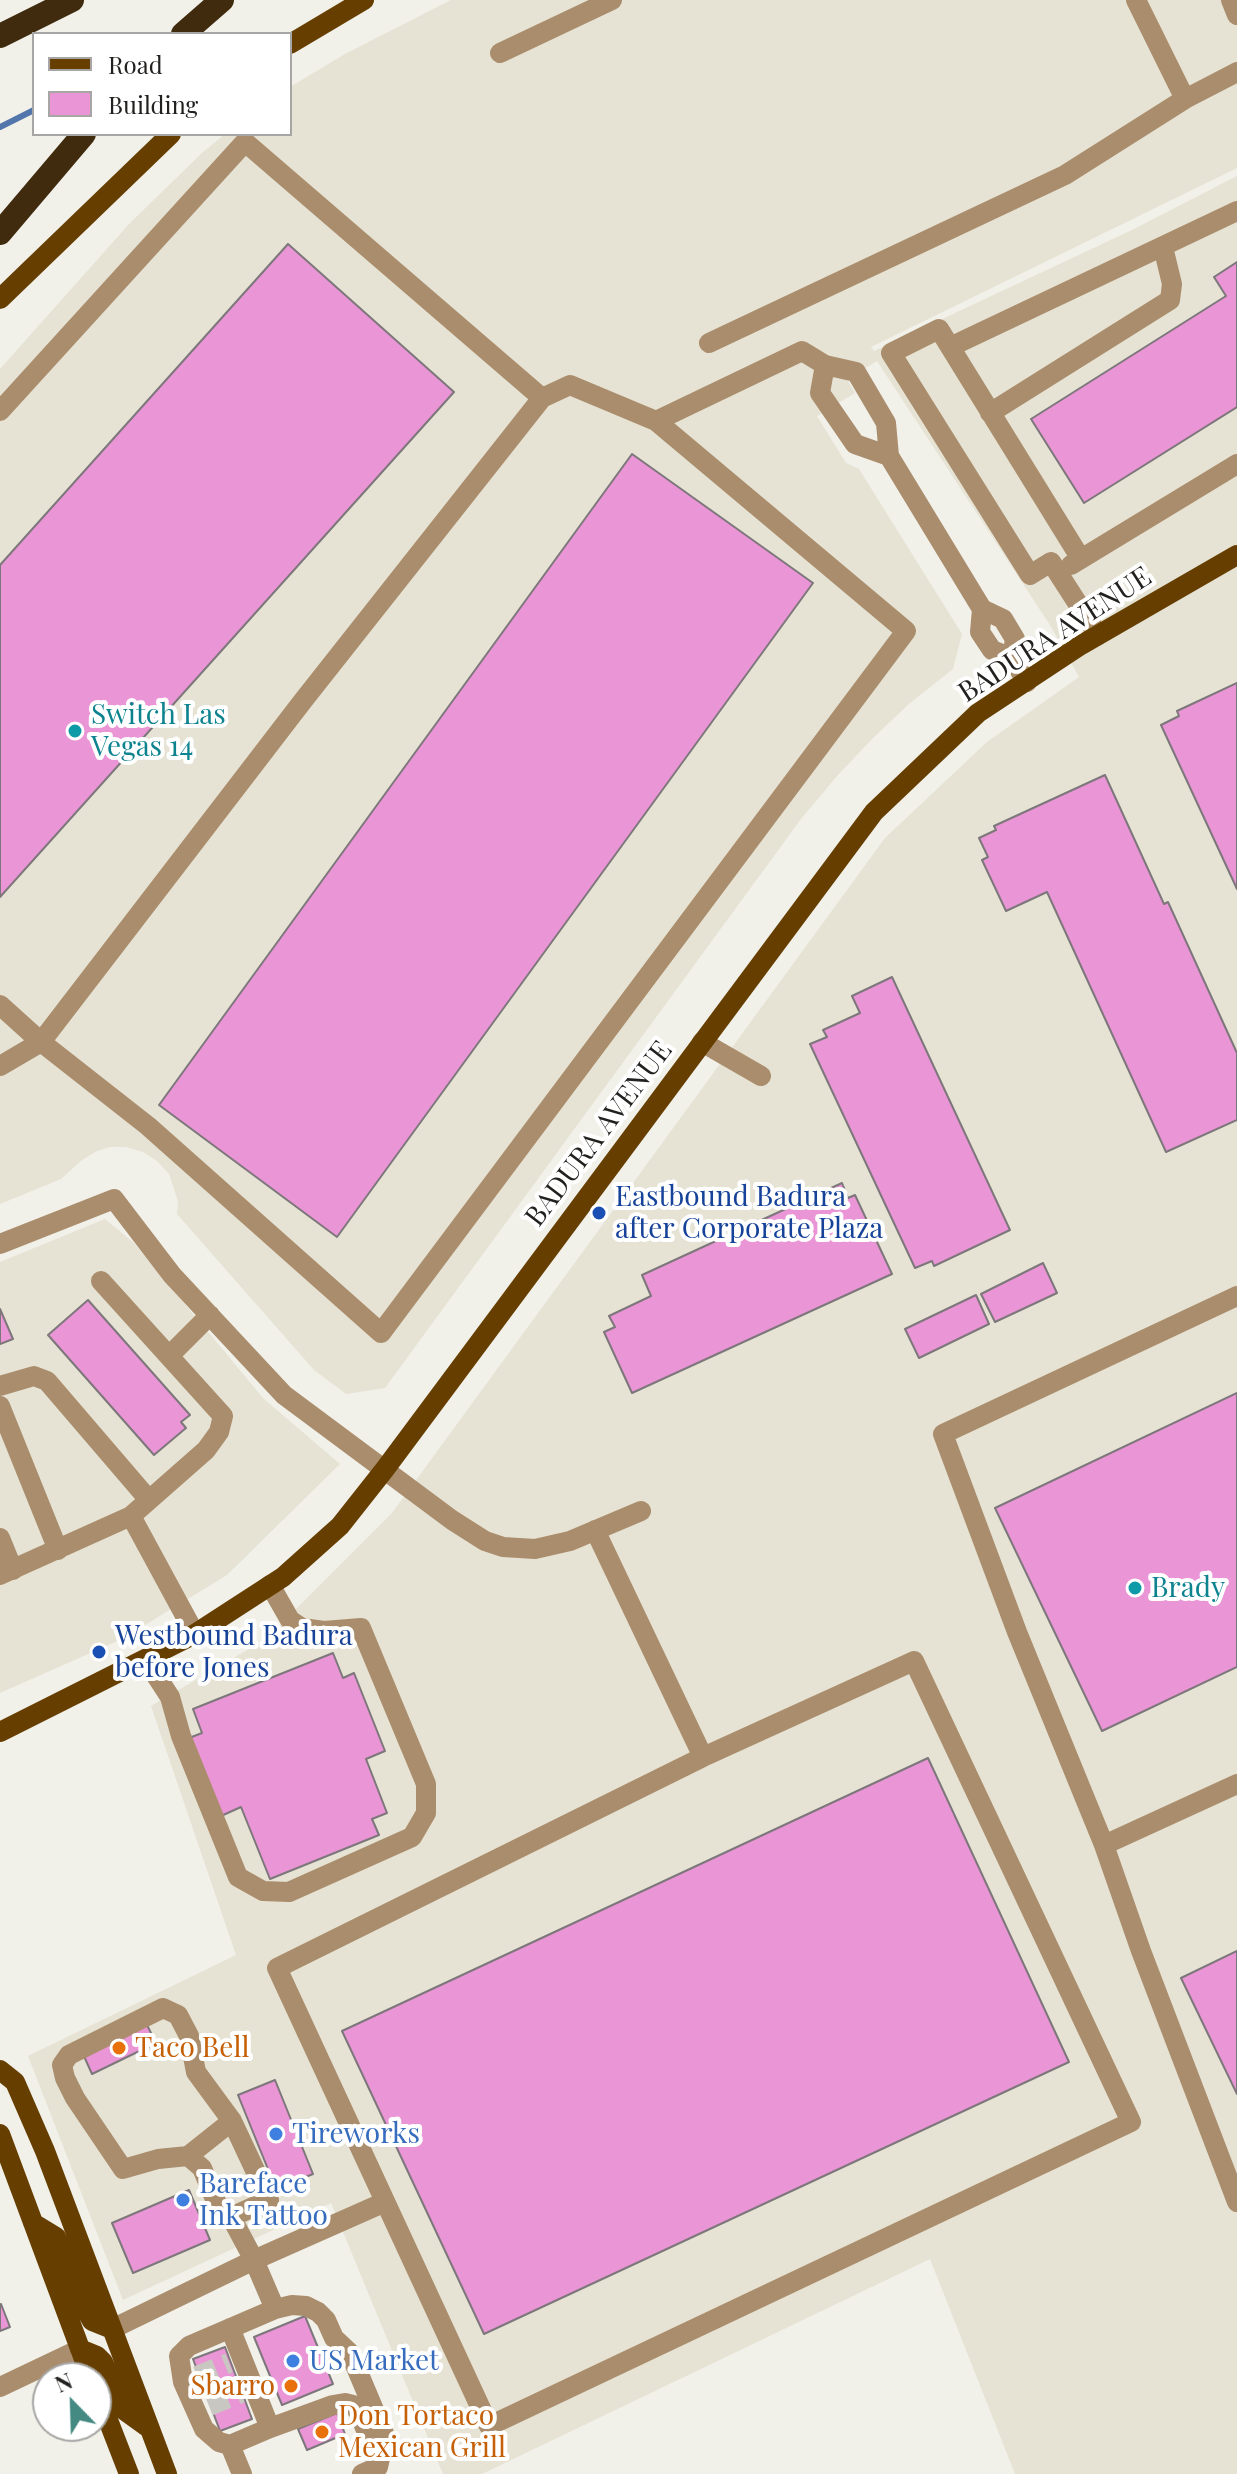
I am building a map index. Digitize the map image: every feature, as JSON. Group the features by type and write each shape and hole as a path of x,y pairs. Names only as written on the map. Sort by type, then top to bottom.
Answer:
{"highway":[{"path":"0,36 72,0"},
{"path":"185,32 222,0"},
{"path":"0,233 82,136"}],"main road":[{"path":"292,43 364,0"},
{"path":"0,299 169,136"},
{"name":"BADURA AVENUE","path":"0,1732 195,1634 283,1577 340,1526 874,812 978,713 1098,635 1237,555"},
{"path":"0,2070 15,2082 45,2151 167,2474"},
{"path":"0,2134 85,2362"},
{"path":"33,2223 56,2237 92,2321 112,2329"},
{"path":"80,2349 103,2362 125,2411 150,2429"},
{"path":"112,2430 126,2465 140,2474"}],"street":[{"path":"500,53 612,0"},
{"path":"1136,0 1185,99"},
{"path":"1231,0 1237,15"},
{"path":"709,343 1065,175 1185,99 1237,72"},
{"path":"0,411 245,142 542,398"},
{"path":"950,347 1237,211"},
{"path":"990,413 1170,300 1172,284 1163,247"},
{"path":"1081,559 939,329 891,353 1030,575 1051,562 1098,635"},
{"path":"656,421 802,351 825,365 856,372 886,423 889,456 982,609 1003,619 1015,639 1012,658 1027,682"},
{"path":"825,365 820,393 855,444 889,456"},
{"path":"0,1005 41,1042 148,1126 381,1333 906,631 656,421 570,385 542,398 302,702 41,1042 0,1066"},
{"path":"1058,573 1237,464"},
{"path":"702,1042 761,1076"},
{"path":"0,1244 114,1199 172,1275 284,1395 452,1520 485,1541 503,1547 535,1549 570,1541 641,1511"},
{"path":"0,1538 7,1573 131,1516 206,1450 219,1432 223,1416 101,1281"},
{"path":"1237,1296 943,1434 1017,1632 1104,1845 1237,2202"},
{"path":"169,1356 210,1315"},
{"path":"0,1386 34,1376 47,1381 149,1500"},
{"path":"0,1406 58,1550"},
{"path":"131,1516 195,1634"},
{"path":"595,1530 703,1757"},
{"path":"146,1660 170,1697 181,1736 238,1877 263,1891 289,1892 412,1837 426,1813 426,1784 361,1628 324,1631 302,1628 290,1620 270,1585"},
{"path":"914,1661 1131,2122 489,2426 277,1968 703,1757 914,1661"},
{"path":"1104,1845 1237,1784"},
{"path":"231,2217 269,2200 232,2121 196,2072 189,2036 178,2015 163,2008 69,2055 62,2065 75,2098 123,2169 158,2159 188,2156 232,2121"},
{"path":"188,2156 202,2168 217,2204 231,2217 275,2309"},
{"path":"112,2329 254,2260 385,2202"},
{"path":"242,2474 230,2445 211,2437 204,2429 202,2409 179,2356 189,2346 275,2309 292,2305 306,2306 318,2312 326,2320 334,2338 350,2353 385,2436 378,2467 362,2474"},
{"path":"230,2328 236,2360 248,2391 270,2428"},
{"path":"0,2387 80,2349"},
{"path":"230,2445 345,2403 353,2405 358,2411 370,2440 381,2450"}],"shaded area":[{"path":"451,0 1237,0 1237,168 871,347 874,351 1132,230 1237,176 1237,2474 1015,2474 930,2259 482,2474 443,2474 331,2203 123,2300 28,2056 236,1955 151,1706 266,1639 392,1513 885,838 987,742 1079,677 1050,625 877,361 847,379 855,393 817,416 846,463 859,469 962,634 953,669 874,737 801,819 385,1388 346,1394 314,1370 177,1214 178,1201 169,1174 143,1152 126,1147 97,1151 61,1179 0,1204 0,369 130,223 223,136 292,136 292,86 345,54"},
{"path":"105,1219 134,1243 264,1399 340,1464 227,1575 122,1639 0,1693 0,1262"}],"building":[{"name":"Switch Las Vegas 14","path":"288,244 454,392 0,897 0,565"},
{"path":"1237,262 1237,407 1084,503 1031,419 1226,296 1214,277"},
{"path":"632,454 813,583 337,1237 159,1105"},
{"path":"1237,683 1237,889 1161,725 1179,716 1177,711"},
{"path":"1105,775 1164,904 1168,902 1237,1053 1237,1120 1166,1152 1047,892 1006,911 982,860 988,857 979,838 996,830 994,826"},
{"path":"892,977 1010,1230 934,1266 932,1261 915,1268 810,1044 827,1037 823,1030 860,1013 852,996"},
{"path":"842,1183 848,1198 855,1195 892,1274 632,1393 604,1332 615,1327 609,1316 651,1296 642,1275"},
{"path":"1043,1263 1057,1293 995,1322 981,1294"},
{"path":"976,1295 989,1324 919,1358 905,1329"},
{"path":"88,1300 190,1415 181,1422 186,1428 154,1455 48,1335"},
{"path":"0,1309 13,1339 0,1344"},
{"name":"Brady","path":"1237,1393 1237,1667 1102,1731 995,1508"},
{"path":"333,1653 343,1678 354,1673 385,1751 366,1759 387,1813 372,1819 379,1835 270,1879 241,1807 221,1816 189,1738 202,1733 193,1709"},
{"path":"928,1758 1069,2062 484,2334 342,2031"},
{"path":"1237,1951 1237,2094 1181,1978"},
{"name":"Taco Bell","path":"146,2023 156,2043 92,2074 83,2054"},
{"name":"Tireworks","path":"275,2080 313,2174 276,2189 238,2095"},
{"path":"189,2190 210,2240 133,2273 112,2223"},
{"path":"0,2305 10,2327 0,2331"},
{"name":"US Market","path":"305,2316 333,2384 282,2405 254,2337"},
{"path":"225,2347 252,2419 220,2431 193,2359"},
{"name":"Don Tortaco Mexican Grill","path":"337,2413 345,2434 307,2450 298,2429"}],"waterway":[{"path":"0,127 32,111"}],"tunnel":[{"path":"197,2376 229,2363"},
{"path":"209,2406 241,2393"}],"place":[{"name":"Switch Las Vegas 14","path":"75,731"},
{"name":"Eastbound Badura after Corporate Plaza","path":"599,1213"},
{"name":"Brady","path":"1135,1588"},
{"name":"Westbound Badura before Jones","path":"99,1652"},
{"name":"Taco Bell","path":"119,2048"},
{"name":"Tireworks","path":"276,2134"},
{"name":"Bareface Ink Tattoo","path":"183,2200"},
{"name":"US Market","path":"293,2361"},
{"name":"Sbarro","path":"291,2386"},
{"name":"Don Tortaco Mexican Grill","path":"322,2432"}]}
